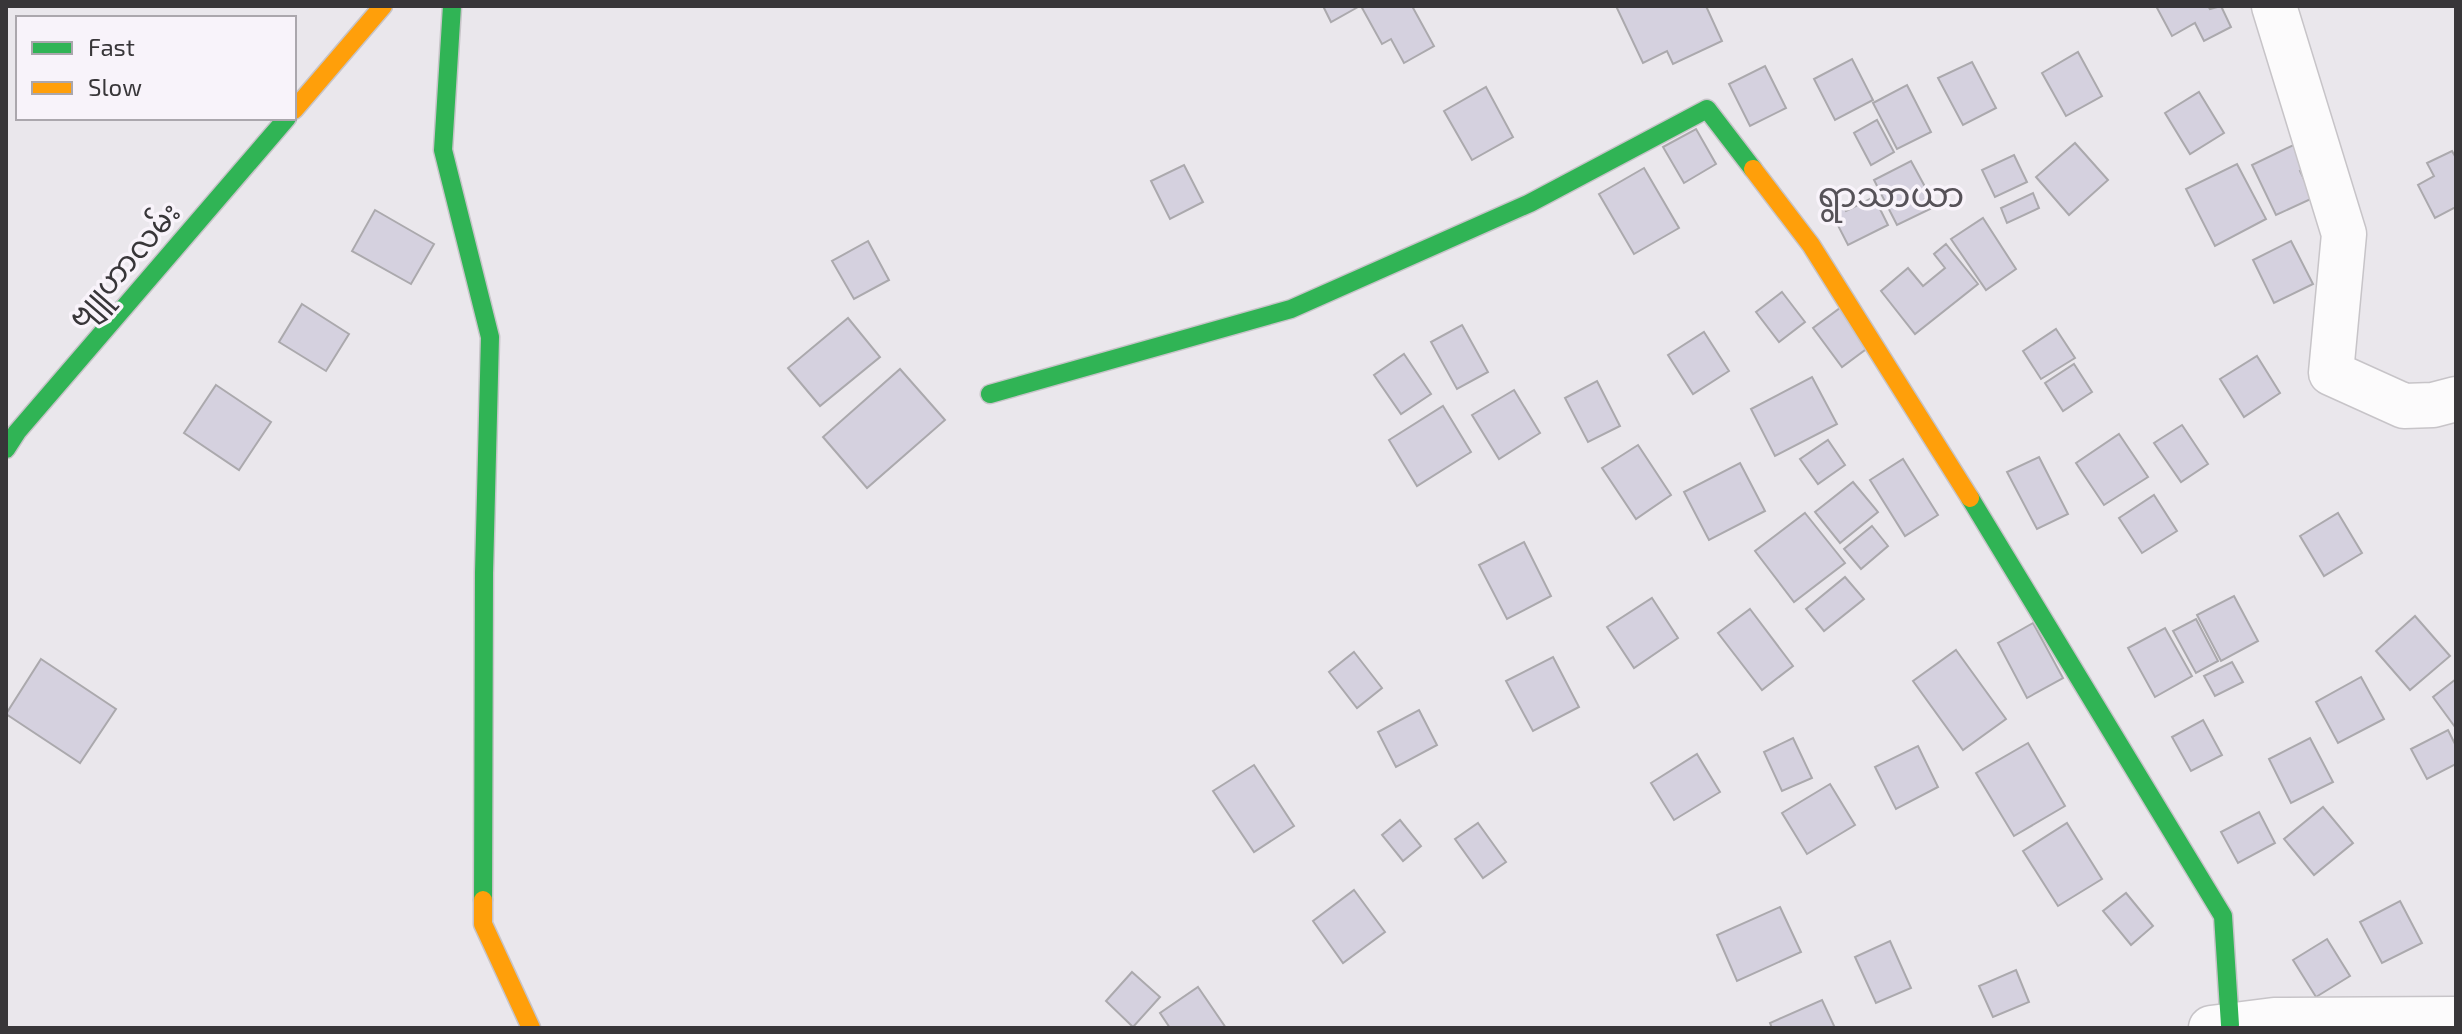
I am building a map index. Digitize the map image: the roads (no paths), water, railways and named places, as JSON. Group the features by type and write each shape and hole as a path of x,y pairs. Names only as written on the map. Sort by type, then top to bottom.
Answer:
{"street":[{"path":"296,108 383,6"},
{"path":"452,6 443,150 490,337 484,573 483,924 531,1028"},
{"path":"2274,6 2344,234 2331,373 2404,406 2433,405 2456,399"},
{"path":"990,394 1291,309 1530,203 1707,109 1811,245 1938,445 2223,916 2221,1027 2274,1020 2456,1019"},
{"name":"ဗျူဟာလမ်း","path":"6,449 17,432 285,120"}],"district":[{"name":"ရွာသာယာ","path":"1891,195"}]}
